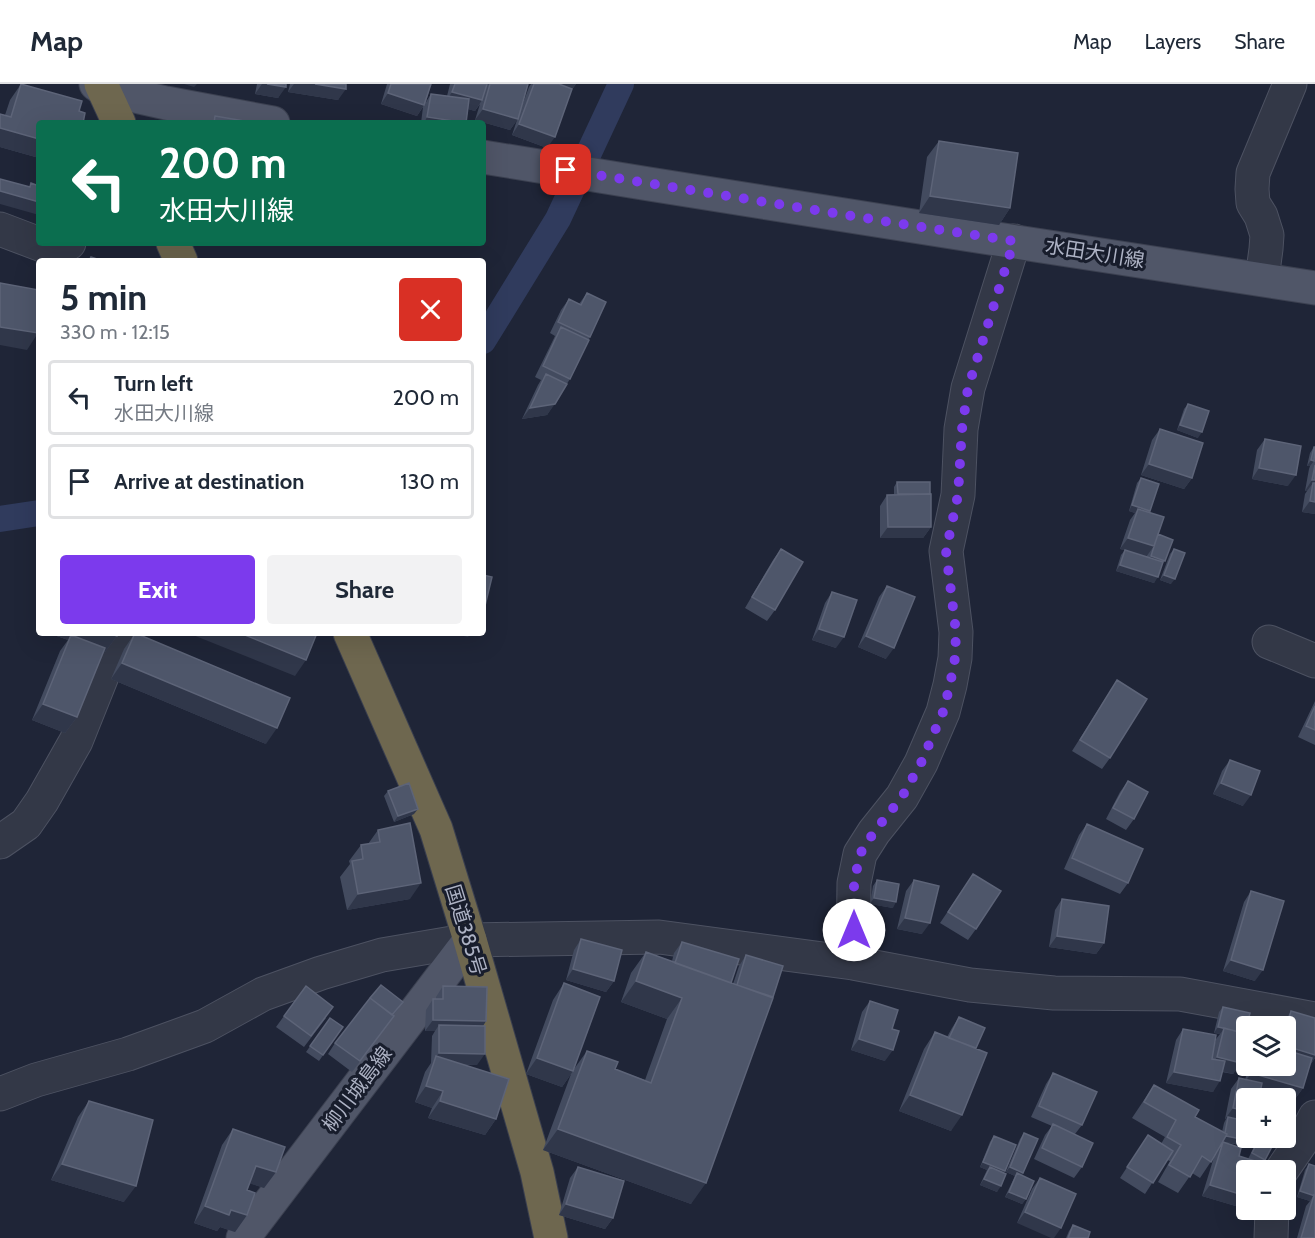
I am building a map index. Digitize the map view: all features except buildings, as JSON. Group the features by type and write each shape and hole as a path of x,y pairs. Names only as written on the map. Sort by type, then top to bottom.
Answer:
{"highway":[{"path":"100,86 117,120"},
{"name":"国道385号","path":"351,636 436,829 537,1172 551,1238"}],"main road":[{"path":"100,86 166,103 257,120"},
{"name":"水田大川線","path":"486,157 660,186 1315,288"},
{"name":"柳川城島線","path":"243,1238 468,933"}],"street":[{"path":"1250,277 1267,235 1261,216 1253,204 1253,173 1290,84"},
{"path":"0,229 36,242"},
{"path":"853,963 854,883 860,854 902,797 921,763 943,712 950,685 955,658 956,632 946,551 958,495 962,429 968,388 1014,241"},
{"path":"0,842 26,824 42,801 76,741 116,636"},
{"path":"1269,642 1315,661"},
{"path":"0,1094 36,1080 128,1054 205,1026 263,994 321,973 468,933 659,936 853,963 970,985 1054,993 1180,994 1315,1019"},
{"path":"1289,1160 1315,1117"},
{"path":"1271,1238 1272,1220"}],"waterway":[{"path":"486,336 558,219 621,84"},
{"path":"0,519 36,513"}],"route":[{"path":"566,170 1014,241 968,388 962,429 958,495 946,551 956,632 955,658 950,685 943,712 921,763 902,797 860,854 854,883 854,930"}]}
